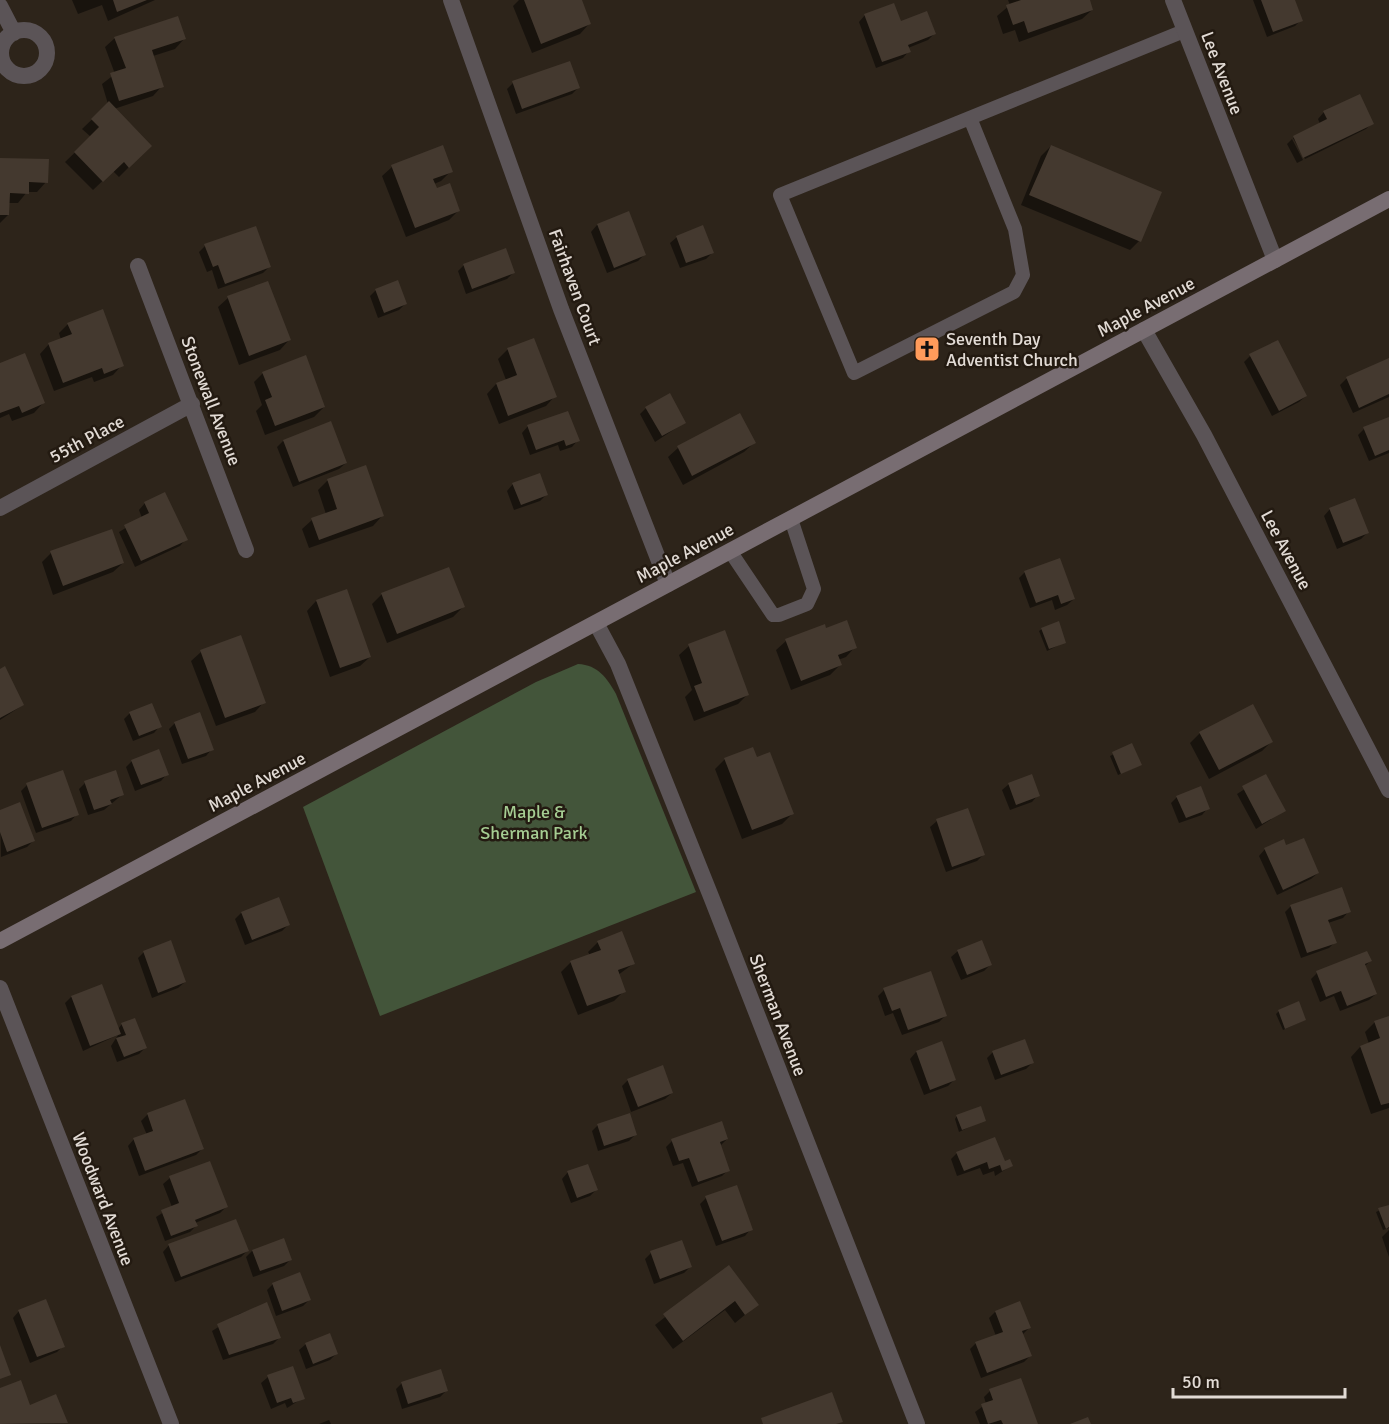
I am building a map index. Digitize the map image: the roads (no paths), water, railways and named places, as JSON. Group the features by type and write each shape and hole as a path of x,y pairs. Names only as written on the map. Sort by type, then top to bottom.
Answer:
{"main road":[{"name":"Maple Avenue","path":"0,941 1389,199"}],"street":[{"name":"Fairhaven Court","path":"451,0 561,309 668,585"},
{"name":"Lee Avenue","path":"1173,0 1275,260"},
{"path":"0,6 14,33"},
{"name":"Stonewall Avenue","path":"138,266 246,550"},
{"name":"Lee Avenue","path":"1144,330 1204,435 1389,790"},
{"name":"55th Place","path":"0,508 192,404"},
{"name":"Sherman Avenue","path":"596,623 618,664 917,1424"},
{"name":"Woodward Avenue","path":"0,988 171,1424"}],"lane":[{"path":"970,118 1015,229 1023,275 1014,292 854,373 780,195 1184,31"},
{"path":"730,551 773,615 779,615 807,604 814,589 791,519"}],"place":[{"name":"Seventh Day Adventist Church","path":"927,349"}],"park label":[{"name":"Maple & Sherman Park","path":"534,822"}]}
